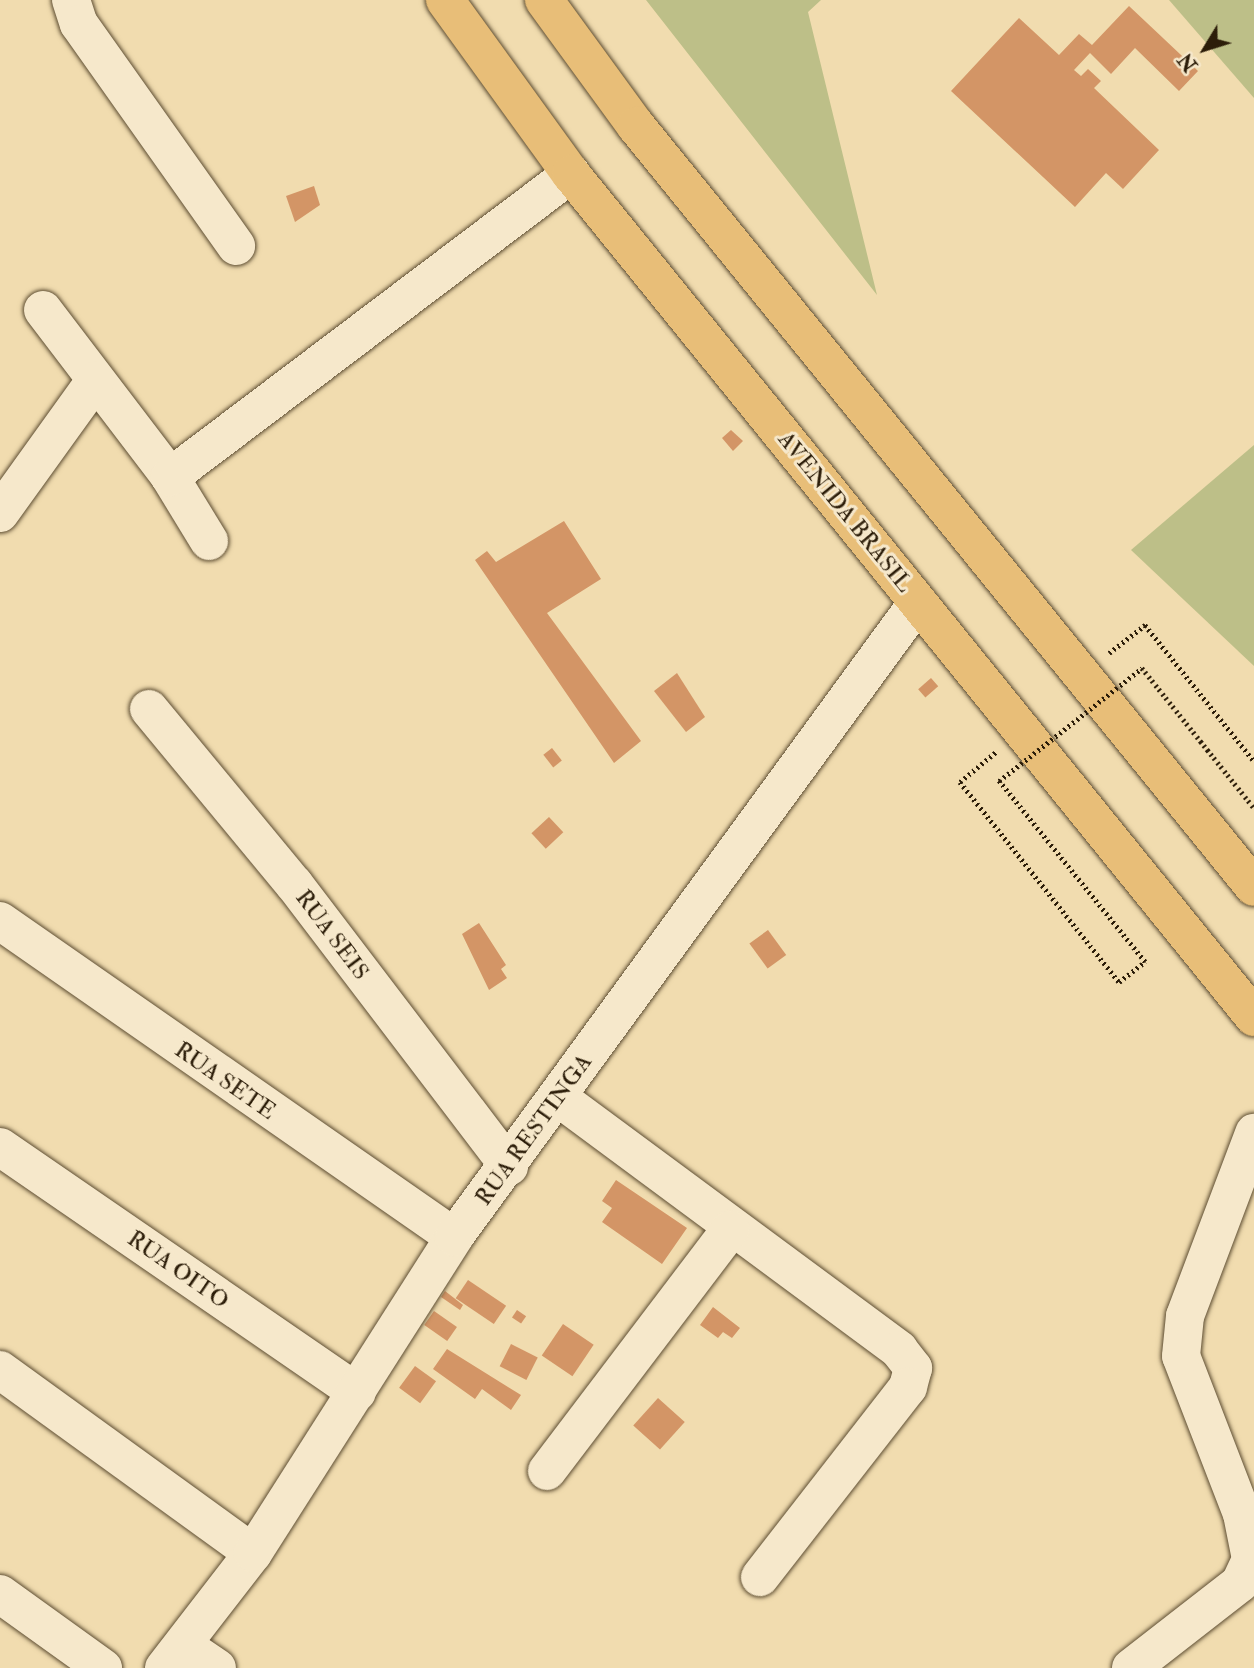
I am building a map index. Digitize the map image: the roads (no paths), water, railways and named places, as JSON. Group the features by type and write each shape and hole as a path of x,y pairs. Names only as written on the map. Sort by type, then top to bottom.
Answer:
{"highway":[{"name":"AVENIDA BRASIL","path":"445,0 571,174 1254,1017"},
{"path":"544,0 636,126 1083,673 1254,887"}],"street":[{"path":"71,0 79,24 236,246"},
{"path":"170,477 571,174"},
{"path":"43,310 94,381 170,477 209,541"},
{"path":"0,513 94,381"},
{"name":"RUA RESTINGA","path":"173,1656 253,1553 454,1237 559,1098 918,602"},
{"name":"RUA SEIS","path":"149,709 294,884 509,1166"},
{"name":"RUA SETE","path":"0,921 454,1237"},
{"path":"559,1098 730,1230 899,1350 914,1376 760,1577"},
{"path":"1131,1668 1240,1583 1251,1559 1242,1514 1181,1356 1185,1316 1254,1133"},
{"name":"RUA OITO","path":"0,1147 357,1392"},
{"path":"547,1471 730,1230"},
{"path":"0,1370 253,1553"},
{"path":"0,1594 103,1668"},
{"path":"173,1656 217,1668"}]}
